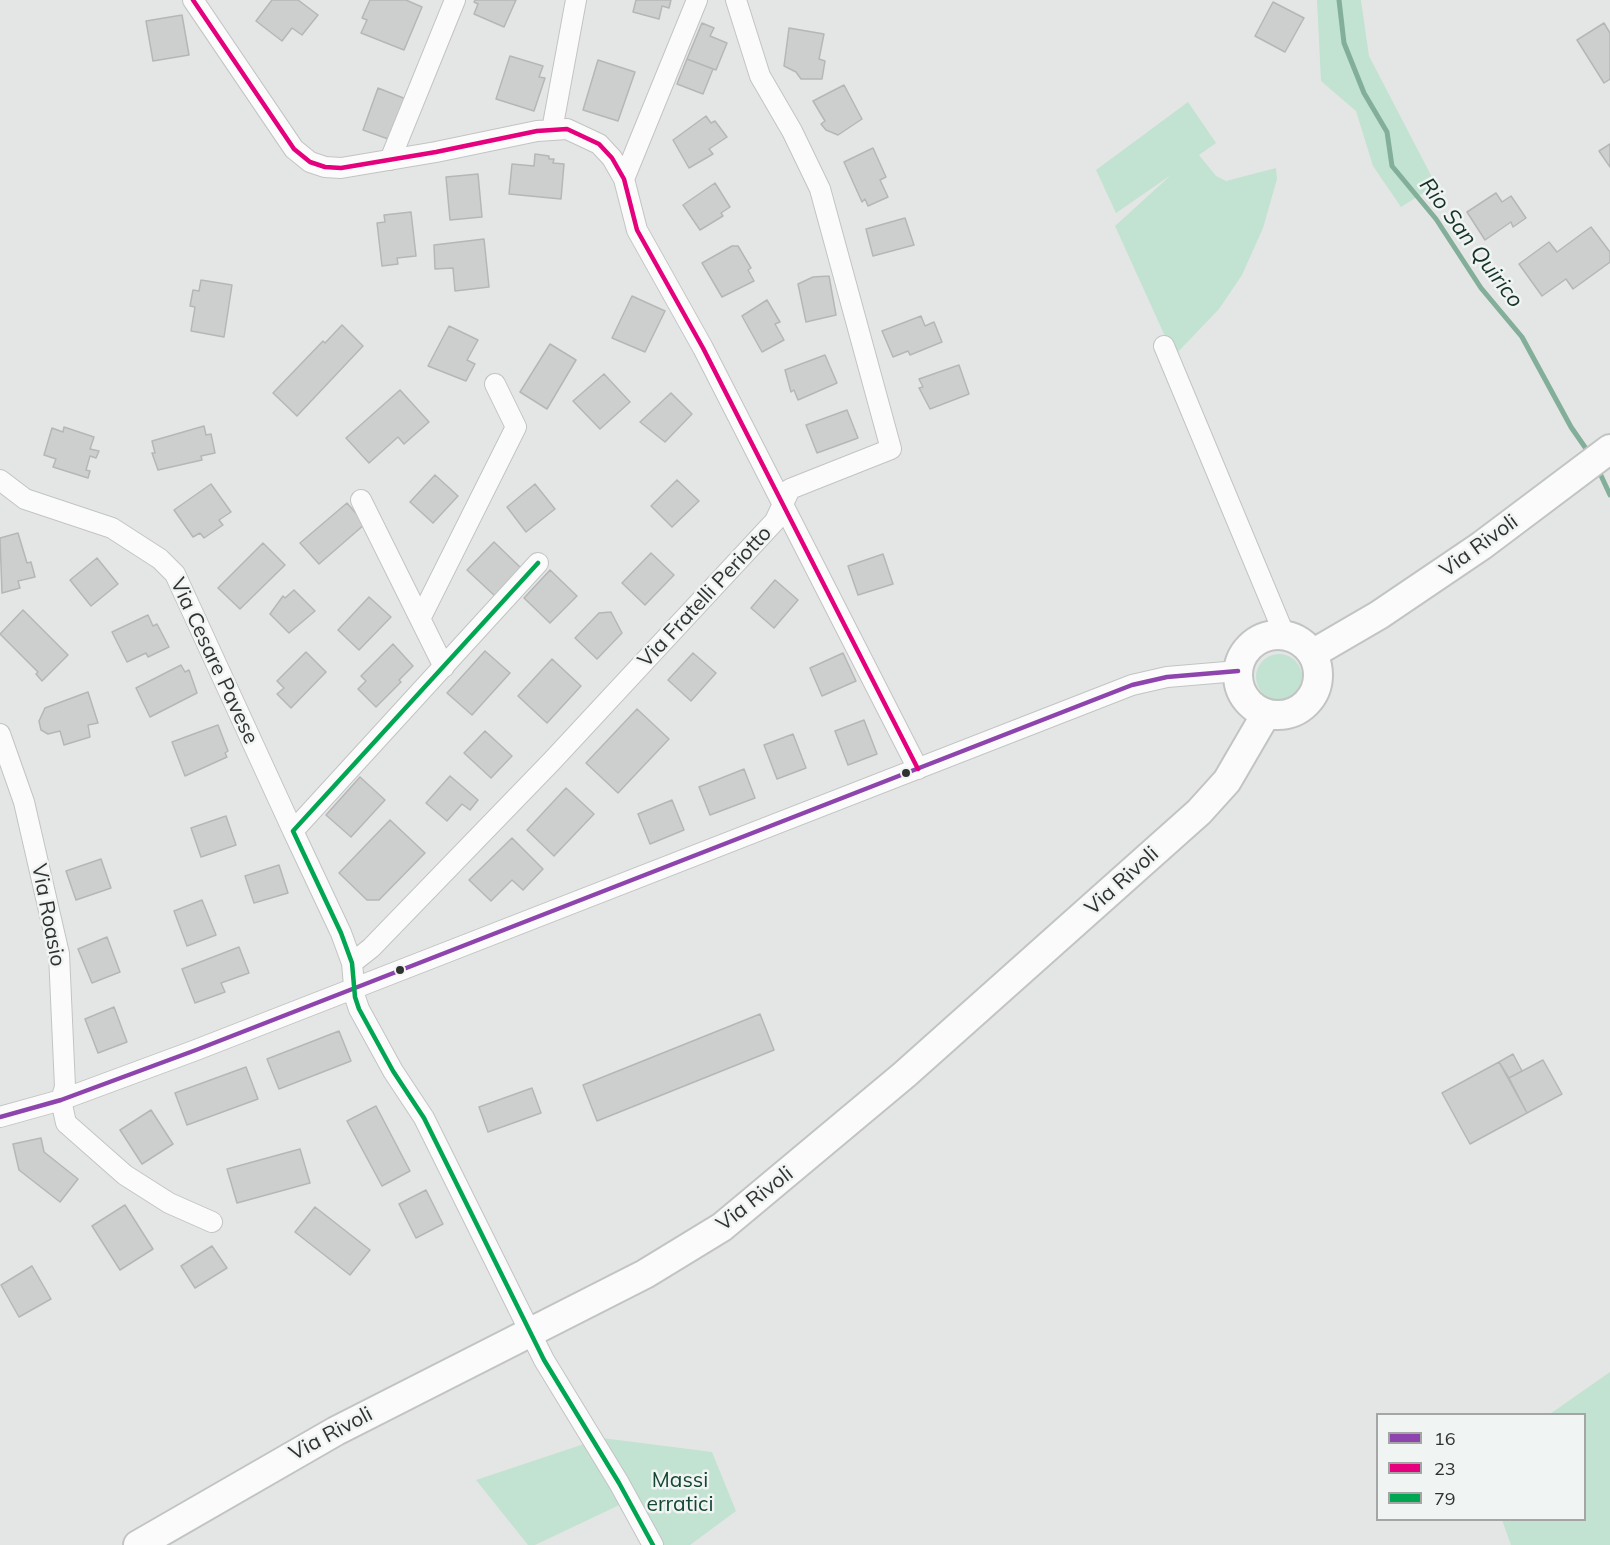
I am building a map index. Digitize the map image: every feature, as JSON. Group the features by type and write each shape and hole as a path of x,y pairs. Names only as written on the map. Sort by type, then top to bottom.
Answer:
{"street":[{"path":"193,0 275,123 294,148 310,162 325,167 341,168 567,129 599,144 612,158 624,179 637,230 702,348 918,769"},
{"path":"390,160 455,0"},
{"path":"552,130 576,0"},
{"path":"624,179 697,0"},
{"name":"Via Fratelli Periotto","path":"352,963 371,948 552,761 775,521 790,489 891,449 820,189 792,131 760,76 736,0"},
{"path":"1164,346 1285,636"},
{"path":"420,619 516,427 495,384"},
{"name":"Via Rivoli","path":"1312,654 1379,615 1481,546 1610,449"},
{"name":"Via Cesare Pavese","path":"0,480 25,498 111,528 152,554 175,574 352,963 359,1009 393,1071 424,1119 530,1331 653,1545"},
{"path":"361,500 444,667"},
{"path":"293,831 538,563"},
{"path":"1285,636 1295,639 1312,654 1316,663 1317,684 1308,702 1289,714 1266,714 1247,702 1241,692 1238,670 1245,653 1259,640 1285,636"},
{"path":"0,1117 61,1100 1132,685 1167,677 1238,670"},
{"name":"Via Rivoli","path":"138,1545 327,1436 645,1274 722,1227 750,1206 904,1075 1199,812 1227,781 1266,714"},
{"name":"Via Roasio","path":"0,734 24,802 59,954 65,1087 61,1100"},
{"path":"61,1100 66,1123 125,1175 168,1203 212,1222"}],"green space":[{"path":"1317,0 1361,0 1369,56 1436,185 1401,207 1373,166 1356,111 1321,81"},
{"path":"1188,102 1216,143 1199,155 1216,176 1226,181 1276,168 1277,179 1263,228 1242,275 1219,309 1174,356 1115,226 1171,175 1116,213 1096,170"},
{"path":"1279,654 1295,661 1302,677 1295,693 1279,700 1263,693 1256,677 1263,661"},
{"path":"1610,1372 1610,1545 1511,1545 1502,1521 1586,1521 1586,1413 1551,1413"},
{"name":"Massi erratici","path":"602,1438 712,1452 736,1511 690,1545 659,1545 632,1499 535,1545 528,1545 476,1480"}],"building":[{"path":"272,0 298,0 318,15 302,35 292,28 282,41 256,21"},
{"path":"370,0 406,0 422,7 404,50 361,33 367,20 362,18"},
{"path":"475,0 516,0 504,27 474,14 478,4 474,2"},
{"path":"636,0 671,0 669,8 662,6 659,19 633,12"},
{"path":"1273,2 1304,18 1285,52 1255,36"},
{"path":"182,15 189,55 153,61 146,21"},
{"path":"702,23 714,28 710,36 727,43 716,70 687,59"},
{"path":"1604,23 1610,33 1610,79 1604,83 1577,40"},
{"path":"789,28 824,34 819,59 825,61 822,79 801,79 796,72 784,66"},
{"path":"510,56 543,66 539,77 545,78 534,111 496,99"},
{"path":"687,59 713,69 703,94 677,84"},
{"path":"598,60 635,72 618,121 583,110"},
{"path":"844,85 862,119 838,135 826,130 821,124 825,121 813,101"},
{"path":"378,88 406,99 391,140 363,130"},
{"path":"706,116 711,123 715,121 727,137 709,149 713,154 689,168 673,140"},
{"path":"1610,144 1610,167 1599,151"},
{"path":"873,148 886,177 880,180 888,197 868,206 865,199 862,202 844,162"},
{"path":"535,154 549,156 549,159 554,159 553,163 564,164 561,199 509,194 512,164 534,166"},
{"path":"478,174 482,217 450,220 446,177"},
{"path":"715,183 730,207 721,213 723,216 700,230 683,205"},
{"path":"1496,193 1502,202 1511,196 1526,218 1513,227 1511,222 1485,240 1467,212"},
{"path":"411,212 416,256 397,258 398,264 382,266 377,223 385,222 384,215"},
{"path":"905,218 914,245 873,256 866,229"},
{"path":"1591,227 1610,252 1610,262 1573,289 1566,279 1542,296 1519,264 1549,242 1557,252"},
{"path":"484,239 489,287 455,291 453,268 435,269 434,245"},
{"path":"732,246 738,246 751,268 748,270 754,281 722,297 702,263"},
{"path":"829,276 836,315 806,322 798,284 813,277"},
{"path":"201,280 232,285 224,337 191,331 195,307 190,306 193,290 199,291"},
{"path":"632,296 665,311 645,352 612,338"},
{"path":"767,300 780,322 775,324 784,340 762,352 742,316"},
{"path":"921,316 925,326 934,322 942,342 910,355 908,351 893,357 882,331"},
{"path":"342,325 363,346 297,416 273,393 323,341 325,343"},
{"path":"449,326 478,340 467,360 475,364 466,381 428,366"},
{"path":"550,344 576,360 547,409 520,392"},
{"path":"825,355 837,383 798,400 794,390 791,392 785,370"},
{"path":"959,365 969,394 930,409 919,388 923,387 919,379"},
{"path":"604,374 630,402 600,429 573,401"},
{"path":"400,390 429,422 404,444 398,437 369,463 346,438"},
{"path":"671,393 692,414 665,442 640,422"},
{"path":"847,410 858,438 817,453 806,425"},
{"path":"204,426 206,435 211,434 215,453 201,456 202,460 158,470 152,453 155,453 152,441"},
{"path":"64,427 94,437 90,449 99,451 96,458 90,456 86,470 90,471 88,478 53,467 56,459 44,455 52,428 63,432"},
{"path":"435,475 458,496 433,523 410,502"},
{"path":"677,480 699,501 672,527 651,506"},
{"path":"211,484 231,512 219,520 223,525 204,538 200,533 193,537 174,510"},
{"path":"535,484 555,509 526,532 507,507"},
{"path":"347,503 365,524 319,564 300,543"},
{"path":"18,533 27,563 31,562 35,577 18,581 20,588 2,593 0,538"},
{"path":"494,542 521,568 495,596 467,570"},
{"path":"263,543 285,565 240,609 218,588"},
{"path":"651,553 674,575 645,605 622,583"},
{"path":"883,554 893,584 858,595 848,566"},
{"path":"97,558 118,584 91,606 70,580"},
{"path":"550,570 577,596 550,623 524,598"},
{"path":"775,580 798,600 774,628 751,608"},
{"path":"294,590 315,611 289,633 270,614 283,596 285,598"},
{"path":"369,597 391,617 359,650 338,630"},
{"path":"23,610 68,655 42,681 36,674 38,672 0,634"},
{"path":"611,612 622,633 597,659 575,638 599,613"},
{"path":"148,615 153,626 157,624 169,647 148,657 146,653 127,662 112,632"},
{"path":"393,644 413,666 399,680 401,682 376,707 358,689 366,681 361,676"},
{"path":"485,651 510,673 472,715 447,693"},
{"path":"306,652 326,672 291,708 277,694 284,688 277,681"},
{"path":"693,653 716,673 691,701 668,680"},
{"path":"843,653 856,681 822,696 810,668"},
{"path":"552,659 581,686 547,723 518,696"},
{"path":"181,665 185,672 189,670 197,693 150,717 136,688"},
{"path":"88,692 98,723 88,725 90,737 64,745 60,731 48,734 41,730 39,721 45,708"},
{"path":"637,709 669,739 618,793 586,763"},
{"path":"864,720 877,754 848,765 835,731"},
{"path":"218,725 228,751 225,753 227,757 185,776 172,742"},
{"path":"485,731 512,756 491,778 464,753"},
{"path":"793,734 806,768 777,779 764,745"},
{"path":"744,769 755,798 710,815 699,787"},
{"path":"450,776 478,800 470,810 462,804 447,821 426,803"},
{"path":"360,777 385,800 351,837 326,815"},
{"path":"566,788 594,814 554,856 527,830"},
{"path":"672,800 684,830 650,844 638,814"},
{"path":"226,816 236,845 201,857 191,828"},
{"path":"390,820 425,853 379,900 367,900 339,873"},
{"path":"512,838 543,869 523,890 512,880 491,901 469,880"},
{"path":"101,859 111,888 76,900 66,871"},
{"path":"279,865 288,893 254,903 245,876"},
{"path":"202,900 216,935 187,946 174,911"},
{"path":"107,937 120,972 92,983 78,949"},
{"path":"239,947 249,973 221,983 225,992 195,1003 182,969"},
{"path":"114,1007 127,1042 98,1053 85,1019"},
{"path":"760,1014 774,1050 597,1121 583,1085"},
{"path":"339,1031 351,1061 279,1089 267,1059"},
{"path":"1513,1054 1522,1071 1509,1078 1499,1062"},
{"path":"1543,1060 1562,1094 1527,1113 1509,1078"},
{"path":"1499,1062 1527,1113 1470,1144 1442,1093"},
{"path":"246,1067 258,1099 187,1125 175,1093"},
{"path":"532,1088 541,1113 488,1132 479,1107"},
{"path":"376,1106 410,1171 382,1186 347,1121"},
{"path":"151,1110 173,1144 142,1164 120,1130"},
{"path":"41,1138 44,1152 78,1179 60,1202 19,1170 13,1144"},
{"path":"300,1149 310,1183 237,1203 227,1169"},
{"path":"426,1190 443,1224 416,1238 399,1204"},
{"path":"125,1205 153,1249 120,1270 92,1226"},
{"path":"315,1207 370,1250 350,1275 295,1232"},
{"path":"212,1246 227,1268 195,1288 181,1266"},
{"path":"32,1266 51,1299 19,1317 1,1285"}],"waterway":[{"name":"Rio San Quirico","path":"1339,0 1344,43 1364,93 1387,132 1392,166 1436,219 1481,288 1522,337 1571,427 1589,453"},
{"name":"Rio San Quirico","path":"1598,469 1610,495"}],"transit line":[{"name":"23","path":"193,0 294,149 310,162 325,167 341,168 436,152 537,131 567,129 599,144 612,158 624,179 637,230 703,348 918,769"},
{"name":"79","path":"538,563 293,831 341,933 352,963 355,997 359,1009 393,1071 424,1118 544,1360 619,1483 653,1545"},
{"name":"16","path":"0,1117 61,1100 196,1050 1132,685 1167,677 1238,671"}]}
